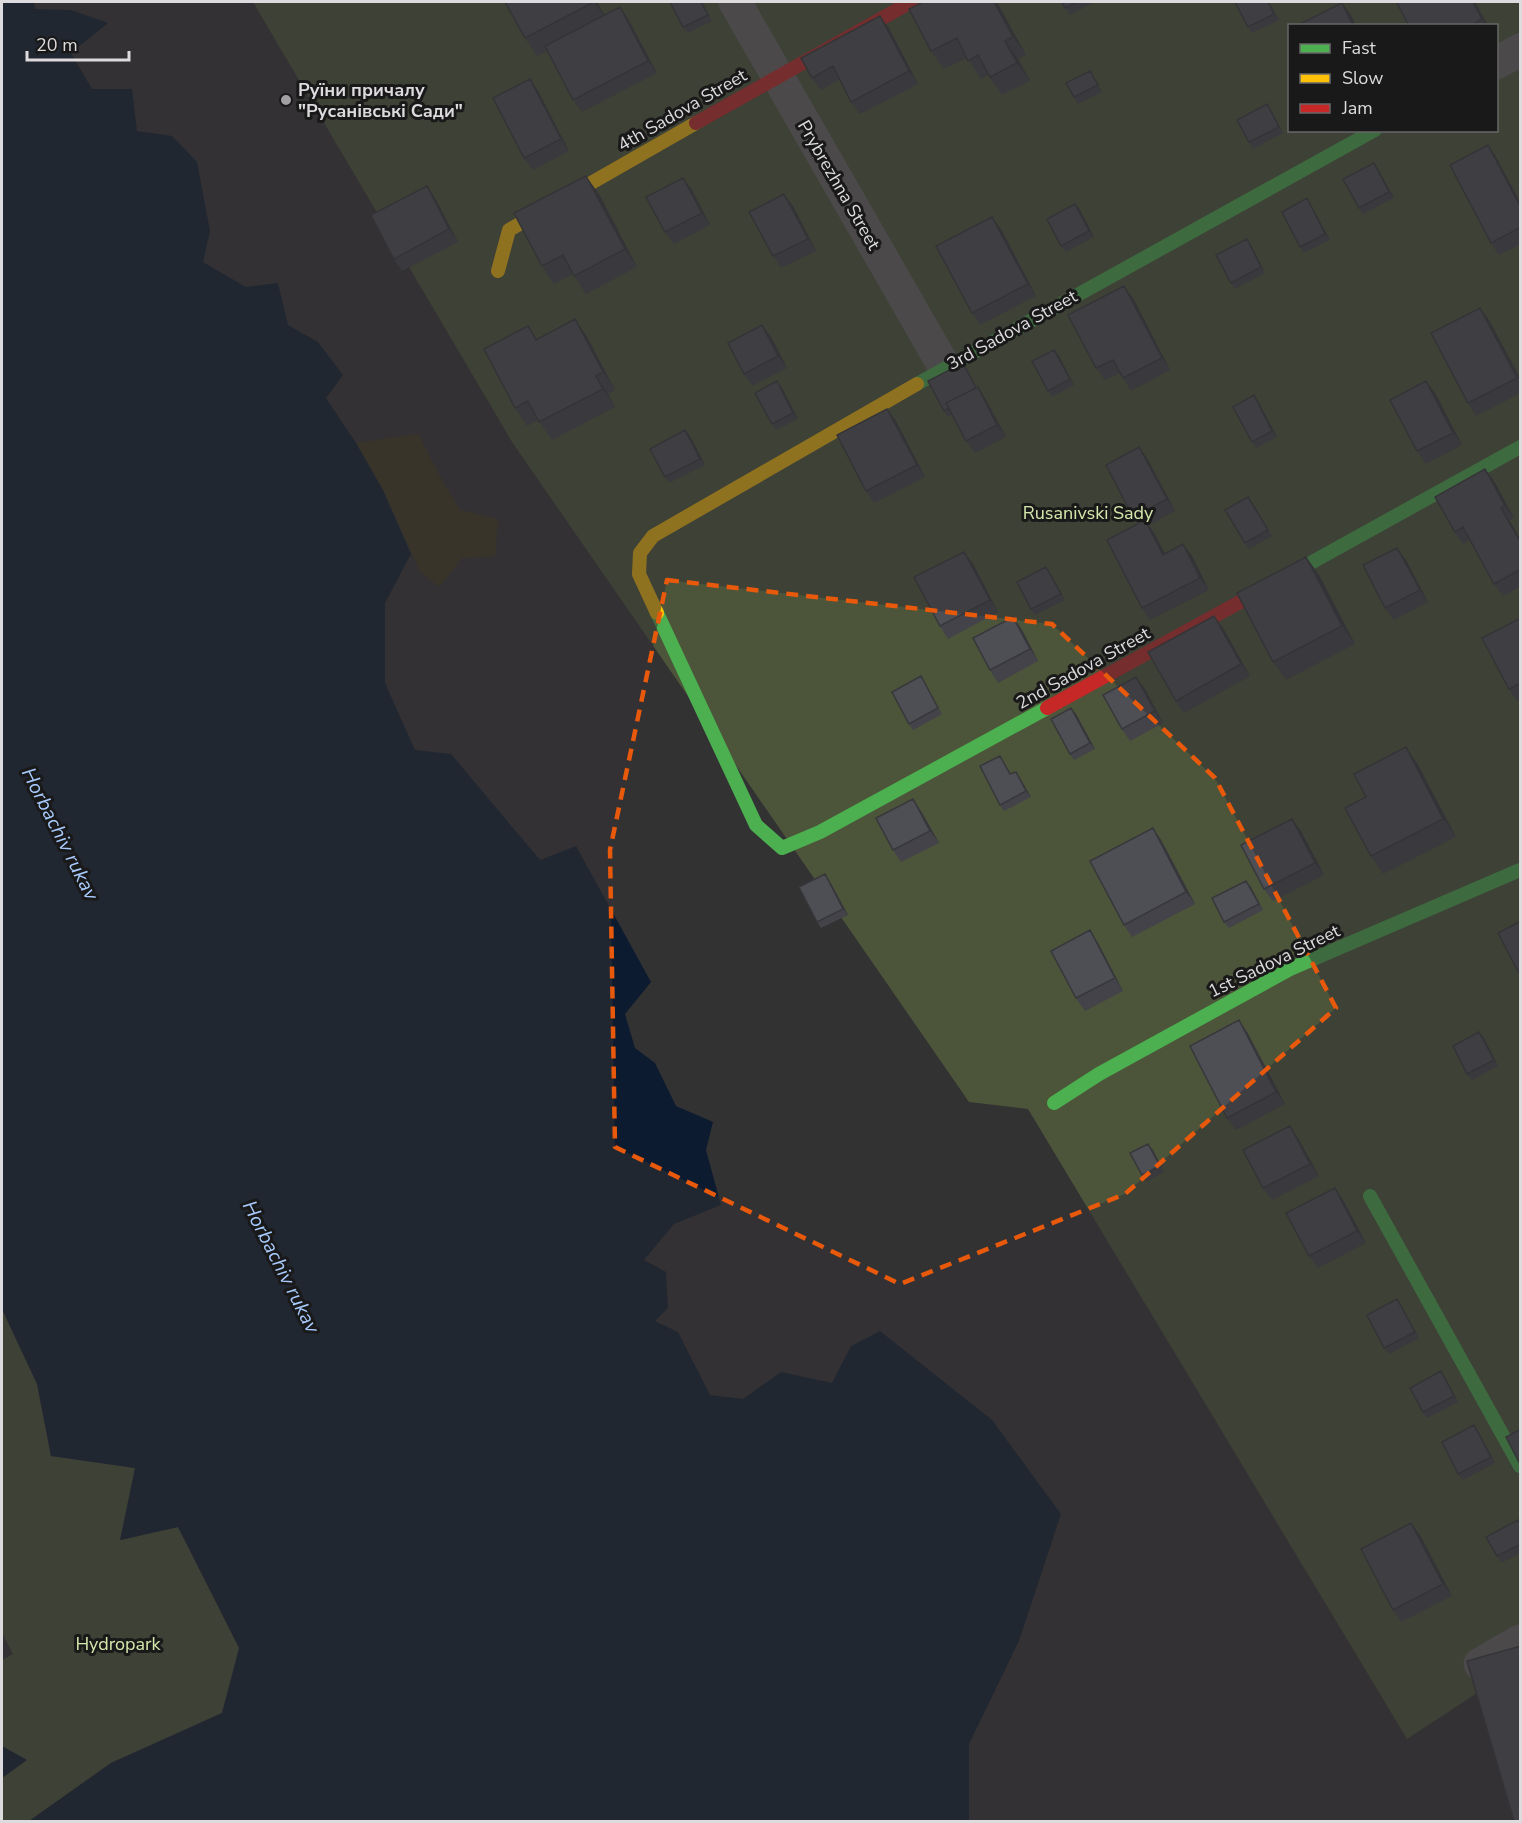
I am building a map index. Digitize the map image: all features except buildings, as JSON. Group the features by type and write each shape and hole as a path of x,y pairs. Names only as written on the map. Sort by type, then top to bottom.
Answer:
{"street":[{"name":"Prybrezhna Street","path":"735,2 945,368"},
{"name":"4th Sadova Street","path":"498,271 509,230 911,2"},
{"path":"1498,62 1521,50"},
{"name":"3rd Sadova Street","path":"653,536 945,368 1371,132"},
{"name":"2nd Sadova Street","path":"653,536 640,553 639,574 756,825 782,848 820,832 1521,447"},
{"name":"1st Sadova Street","path":"1054,1103 1100,1074 1290,969 1521,870"},
{"path":"1370,1196 1521,1466"},
{"path":"1480,1664 1521,1641"}],"highlighted area":[{"path":"667,580 1052,624 1215,778 1336,1008 1125,1194 900,1284 615,1147 610,850"}],"green space":[{"name":"Rusanivski Sady","path":"253,2 1520,2 1520,1668 1494,1682 1407,1739 1028,1109 969,1102 512,442"},
{"name":"Hydropark","path":"2,1309 37,1384 51,1456 135,1468 121,1540 178,1527 240,1648 222,1713 111,1763 29,1821 2,1821 2,1778 26,1760 2,1746 2,1660 13,1654 2,1633"}],"sand":[{"path":"418,434 460,510 498,519 495,556 462,558 439,587 420,571 383,490 356,443"}],"water":[{"name":"Horbachiv rukav","path":"2,2 34,2 35,9 71,10 108,23 71,53 92,89 132,89 137,131 172,136 197,162 210,231 203,262 246,287 278,283 288,325 318,342 343,375 326,398 356,443 383,490 411,554 385,603 385,683 415,750 451,754 540,860 576,846 651,982 625,1014 635,1048 655,1063 676,1106 713,1122 706,1150 721,1205 674,1224 644,1260 666,1272 668,1308 655,1321 678,1332 710,1395 743,1399 781,1372 832,1383 851,1346 880,1331 992,1420 1061,1514 1019,1641 969,1744 969,1821 29,1821 111,1763 222,1713 239,1648 178,1527 120,1540 135,1468 51,1456 37,1384 2,1309"},
{"path":"2,1746 27,1760 2,1778"}],"traffic: fast":[{"path":"917,384 1371,132"},
{"path":"1240,602 1520,447"},
{"path":"657,613 756,825 782,848 820,832 1047,708"},
{"path":"1054,1103 1099,1074 1290,969 1520,870"},
{"path":"1370,1196 1520,1466"}],"traffic: slow":[{"path":"498,271 509,230 696,123"},
{"path":"657,613 639,574 640,553 653,536 917,384"}],"traffic: jam":[{"path":"696,123 911,2"},
{"path":"1047,708 1240,602"}],"place":[{"name":"Руїни причалу \"Русанівські Сади\"","path":"286,100"}]}
